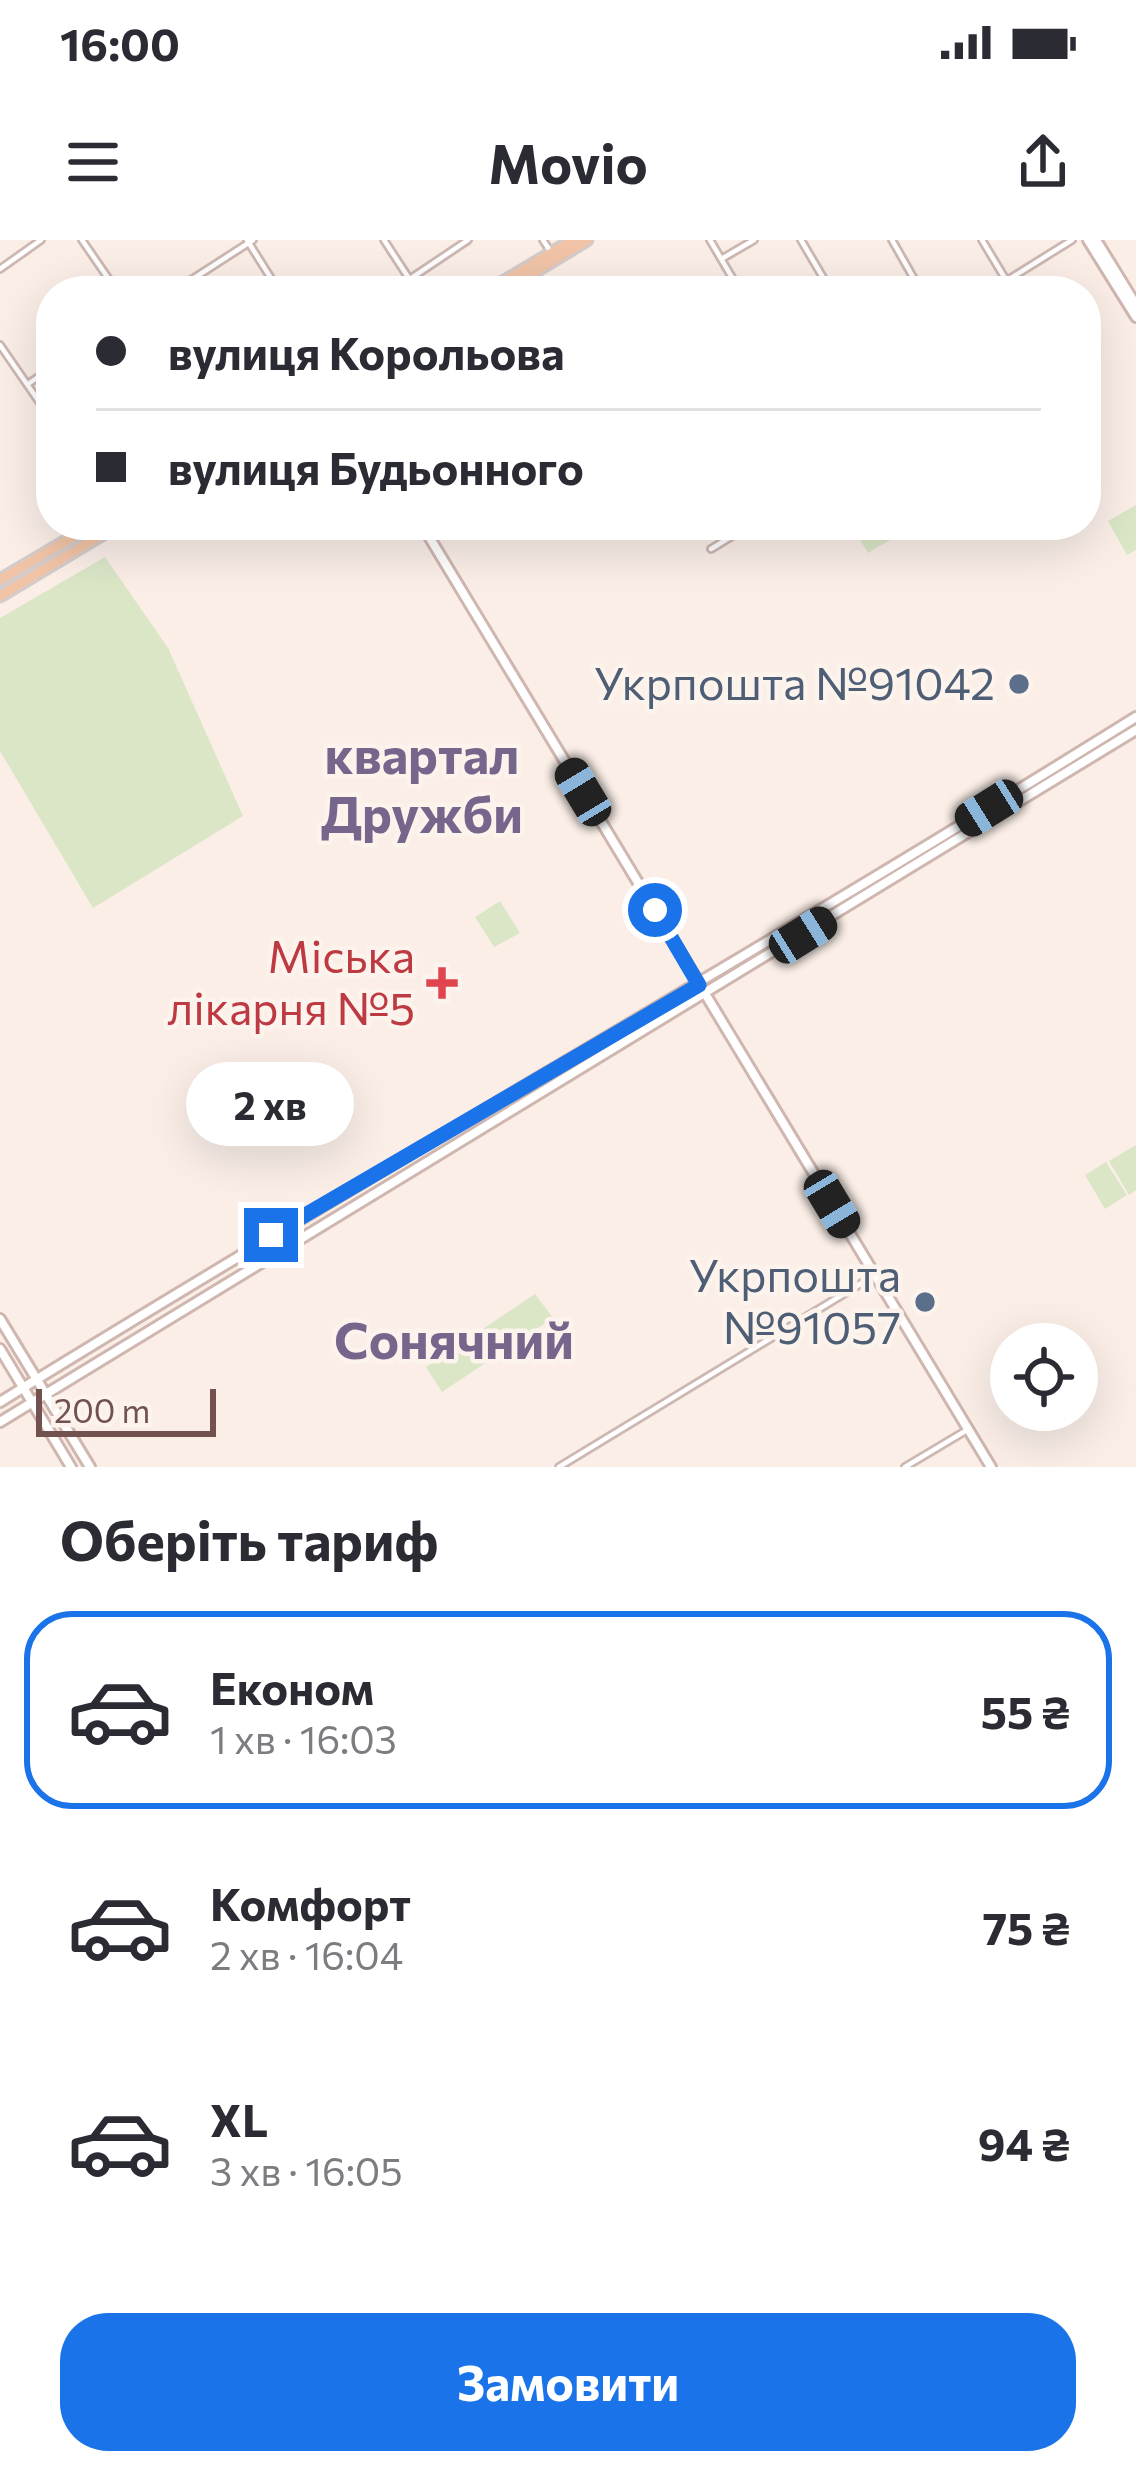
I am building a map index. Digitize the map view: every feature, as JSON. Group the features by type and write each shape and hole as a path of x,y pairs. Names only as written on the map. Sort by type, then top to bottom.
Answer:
{"main road":[{"path":"524,276 573,240"},
{"path":"516,276 586,240"},
{"path":"1092,240 1132,291 1136,305"},
{"path":"1092,240 1136,317"},
{"path":"0,580 68,540"},
{"path":"0,596 93,540"},
{"path":"431,540 991,1467"},
{"path":"0,1402 344,1191 699,985 1136,717"},
{"path":"0,1422 1136,730"},
{"path":"0,1319 90,1467"},
{"path":"0,1348 71,1467"}],"street":[{"path":"0,268 41,240"},
{"path":"82,240 107,276"},
{"path":"384,240 407,276"},
{"path":"416,276 468,240"},
{"path":"543,240 553,256"},
{"path":"710,240 731,276"},
{"path":"721,260 754,240"},
{"path":"801,240 822,276"},
{"path":"892,240 912,276"},
{"path":"982,240 1004,276"},
{"path":"1013,276 1072,240"},
{"path":"197,276 250,241 270,276"},
{"path":"0,345 36,396"},
{"path":"28,384 36,378"},
{"path":"711,549 726,540"},
{"path":"559,1467 875,1275"},
{"path":"904,1467 968,1430"}],"green space":[{"path":"1136,505 1136,550 1127,555 1108,521"},
{"path":"860,540 890,540 868,553"},
{"path":"105,557 168,648 243,816 93,908 0,751 0,618"},
{"path":"500,901 520,933 494,947 475,917"},
{"path":"1136,1145 1136,1190 1129,1195 1109,1161"},
{"path":"1106,1162 1127,1195 1105,1209 1085,1175"},
{"path":"535,1294 553,1318 442,1392 426,1367"}],"place":[{"name":"Укрпошта №91042","path":"1019,684"},
{"name":"Міська лікарня №5","path":"442,983"},
{"name":"Укрпошта №91057","path":"925,1302"}],"district":[{"name":"квартал Дружби","path":"422,785"},
{"name":"Сонячний","path":"454,1341"}],"route":[{"path":"271,1235 699,985 655,910"}]}
